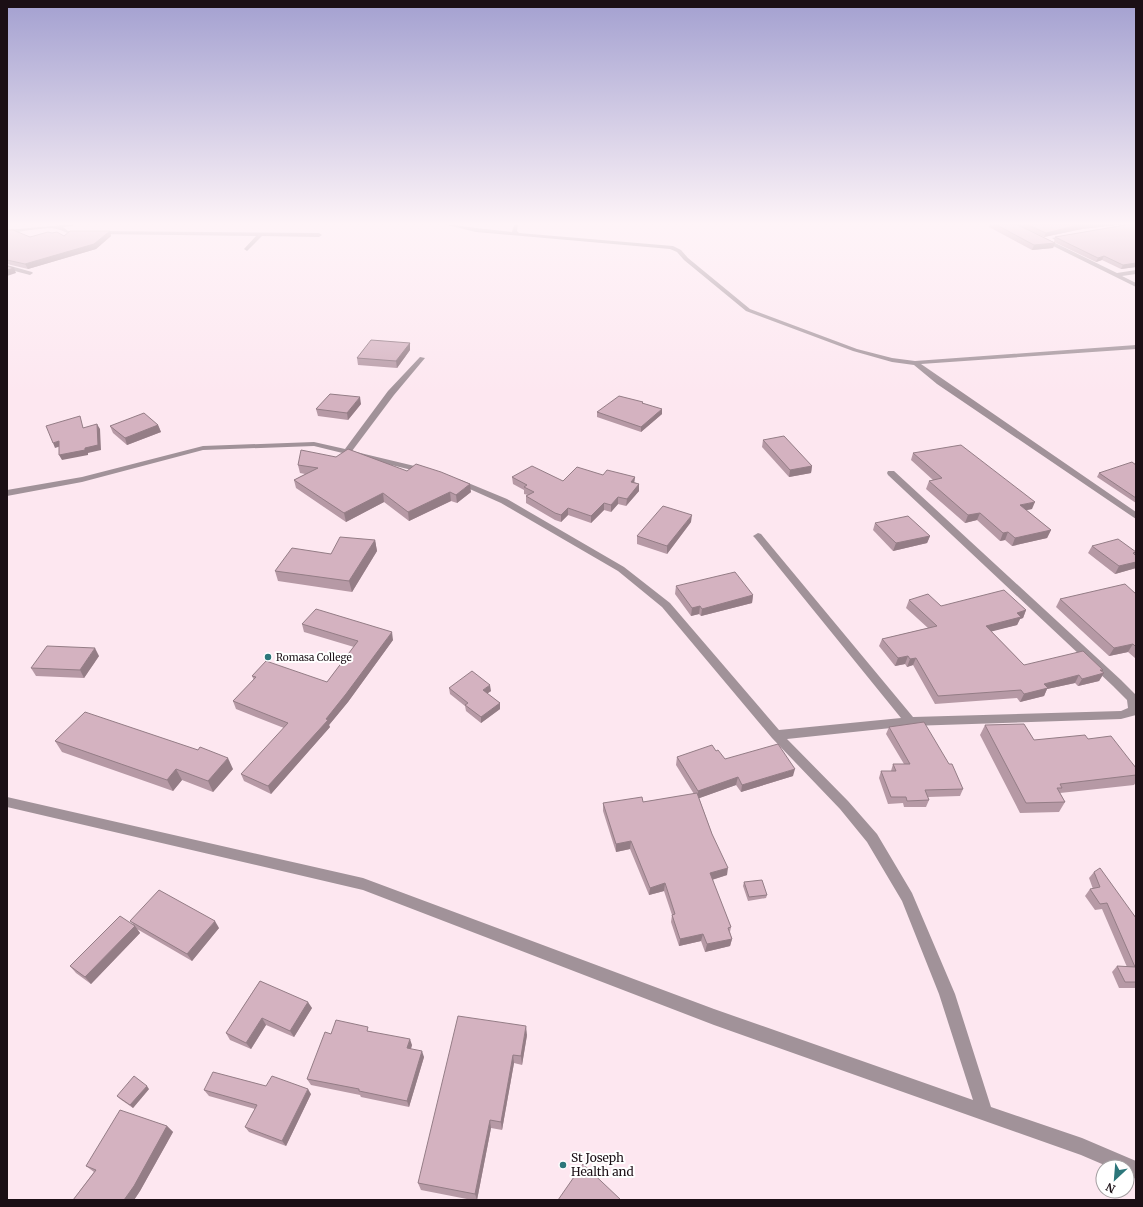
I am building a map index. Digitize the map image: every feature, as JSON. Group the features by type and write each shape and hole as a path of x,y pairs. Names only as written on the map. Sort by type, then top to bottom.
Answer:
{"street":[{"path":"713,281 748,310 855,350 892,360 917,363 1136,347"},
{"path":"347,452 391,393 422,358"},
{"path":"917,363 917,365 940,382 1065,466 1136,516"},
{"path":"7,493 82,479 203,448 314,444 432,473"},
{"path":"776,735 910,722 1121,715 1134,710 1133,699 1117,683 891,473"},
{"path":"446,477 504,501 621,569 666,605 776,735 844,805 872,838 907,898 948,994 985,1113"},
{"path":"758,536 910,722"},
{"path":"7,802 363,884 714,1017 1082,1147 1136,1170"}],"building":[{"path":"371,340 410,343 396,361 357,358"},
{"path":"330,394 360,397 347,413 316,409"},
{"path":"619,396 643,402 642,403 662,409 641,427 597,412"},
{"path":"144,413 158,425 125,438 110,426"},
{"path":"80,416 83,428 97,424 98,445 85,448 85,450 59,455 59,441 53,443 46,426"},
{"path":"784,436 812,466 790,470 763,440"},
{"path":"961,445 1035,502 1020,505 1051,530 1015,538 1008,532 1003,533 980,513 968,515 929,481 942,478 913,453"},
{"path":"348,449 407,471 416,464 470,484 456,495 450,492 408,512 383,493 344,513 294,480 318,468 298,465 301,450 336,457"},
{"path":"1132,462 1136,465 1136,498 1099,473"},
{"path":"532,466 563,481 577,467 603,475 607,470 635,477 631,482 639,484 627,499 618,497 611,505 604,503 591,516 568,508 561,515 526,496 534,492 524,487 527,485 512,477"},
{"path":"663,506 692,515 667,546 637,536"},
{"path":"908,516 930,536 896,543 875,523"},
{"path":"340,537 375,540 349,581 275,571 292,548 331,554"},
{"path":"1118,539 1136,552 1133,553 1136,556 1136,562 1119,566 1092,546"},
{"path":"735,572 753,595 702,609 700,606 692,608 676,586"},
{"path":"1125,584 1136,594 1136,647 1133,644 1114,648 1060,599"},
{"path":"1004,590 1026,610 1017,613 1021,617 986,626 1024,665 1083,651 1103,670 1100,670 1104,673 1082,679 1079,675 1044,684 1048,688 1024,694 1021,690 938,696 916,658 910,659 908,656 898,658 882,639 937,626 909,600 928,594 941,606"},
{"path":"316,609 392,632 326,719 328,720 268,786 241,774 288,723 233,701 256,677 252,676 266,661 327,682 358,641 302,624"},
{"path":"47,646 95,648 80,670 31,668"},
{"path":"472,671 490,685 483,690 500,703 481,717 465,705 468,703 449,688"},
{"path":"85,712 198,750 200,747 228,758 208,781 176,769 167,780 55,741"},
{"path":"924,722 949,764 952,764 963,789 925,790 929,800 907,801 906,797 891,797 881,771 896,771 893,764 910,764 889,727"},
{"path":"1024,724 1034,740 1085,735 1088,739 1111,736 1136,768 1136,775 1060,784 1062,788 1057,788 1065,802 1026,803 985,725"},
{"path":"778,744 795,769 742,785 738,777 698,791 677,757 712,745 725,759"},
{"path":"697,793 712,834 728,868 710,873 731,927 728,928 732,939 707,944 703,934 680,939 672,915 675,914 665,883 650,888 631,841 616,844 603,803 642,797 643,802"},
{"path":"1100,868 1136,918 1136,982 1125,982 1117,966 1135,967 1107,903 1100,904 1090,889 1100,887 1094,872"},
{"path":"762,880 767,895 749,897 744,882"},
{"path":"159,890 215,921 187,954 130,921"},
{"path":"120,916 135,926 85,977 70,966"},
{"path":"260,981 308,1002 290,1031 262,1018 246,1043 226,1033"},
{"path":"458,1016 526,1026 521,1056 513,1055 501,1122 490,1120 475,1194 418,1183"},
{"path":"336,1020 368,1027 367,1031 410,1039 407,1048 422,1051 407,1101 359,1091 359,1089 307,1079 325,1032 331,1034"},
{"path":"213,1072 266,1086 272,1076 308,1089 282,1141 245,1127 257,1105 204,1090"},
{"path":"134,1076 147,1086 130,1105 117,1096"},
{"path":"120,1110 167,1126 134,1186 124,1200 73,1200 96,1170 86,1166"},
{"path":"583,1164 621,1200 558,1200"}],"place":[{"name":"Romasa College","path":"268,657"},
{"name":"St Joseph Health and","path":"563,1165"}]}
